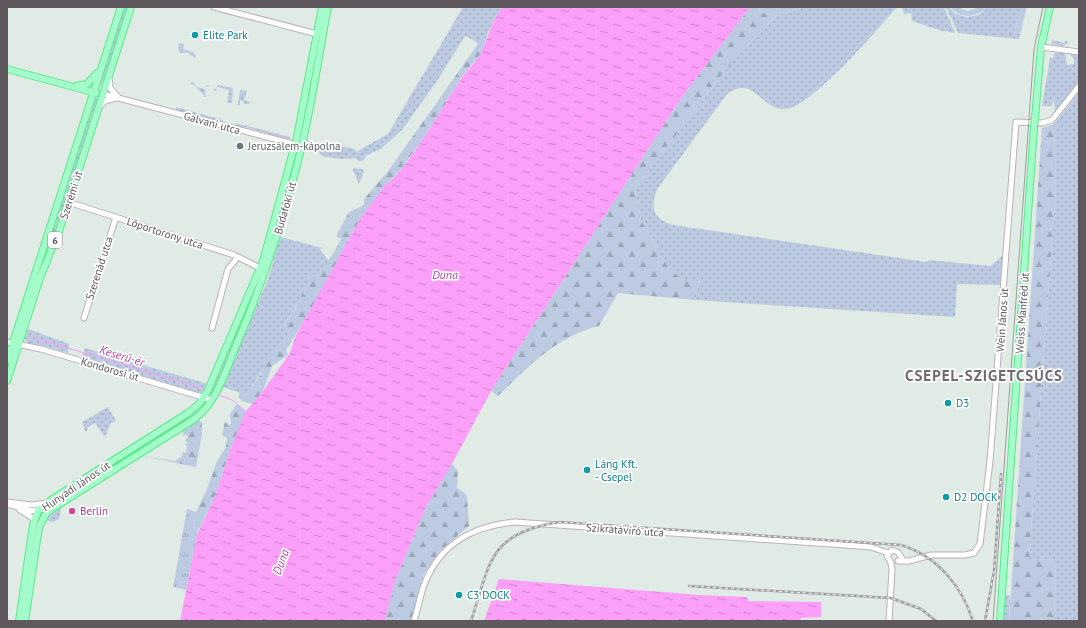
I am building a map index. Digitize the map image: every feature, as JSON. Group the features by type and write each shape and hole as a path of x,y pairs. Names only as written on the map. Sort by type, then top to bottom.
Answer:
{"main road":[{"name":"Szerémi út","path":"7,361 121,7"},
{"name":"Szerémi út","path":"7,381 13,343 40,278 68,202 131,7"},
{"name":"Budafoki út","path":"320,35 322,7"},
{"name":"Budafoki út","path":"205,397 260,268 303,120 320,35 328,7"},
{"name":"Weiss Manfréd út","path":"1000,621 1034,127 1041,47 1050,7"},
{"name":"Galvani utca","path":"7,69 103,94"},
{"path":"68,85 87,84 100,70"},
{"name":"Budafoki út","path":"212,400 266,271 293,179 301,146 303,120"},
{"path":"286,177 293,179"},
{"path":"260,268 266,271"},
{"name":"Hunyadi János út","path":"25,621 26,595 36,514 47,503 188,413 205,397"},
{"name":"Hunyadi János út","path":"27,588 40,525 52,508 193,420 203,412 212,400"},
{"path":"103,467 107,474"},
{"path":"89,476 93,482"},
{"path":"36,514 40,525"},
{"name":"Hunyadi János út","path":"19,621 26,595"}],"street":[{"path":"214,7 320,35"},
{"path":"1041,47 1079,52"},
{"path":"109,76 110,88 116,96 123,99"},
{"name":"Wein János út","path":"897,561 910,561 932,555 965,556 974,553 980,544 990,461 998,369 1016,122 1042,123 1052,120 1079,86"},
{"name":"Galvani utca","path":"103,94 301,146"},
{"name":"Galvani utca","path":"99,108 109,99 123,99"},
{"name":"Lőportorony utca","path":"68,202 238,257 260,268"},
{"name":"Szerenád utca","path":"84,318 116,217"},
{"path":"212,328 228,269 238,257"},
{"name":"Kondorosi út","path":"13,343 41,349 212,400"},
{"path":"7,503 47,503"},
{"path":"7,503 36,514 52,508"},
{"path":"24,504 36,514"},
{"path":"17,508 36,514"},
{"name":"Szikratávíró utca","path":"414,621 423,587 438,559 466,534 496,524 515,522 859,546 881,550 887,554 887,560 897,561"},
{"path":"887,554 894,550 899,553 892,570 889,621"}],"green space":[{"path":"124,7 128,7 120,35 101,86 98,85"},
{"path":"463,7 503,7 491,25 484,46 484,41 473,40 465,36 437,81 402,130 381,149 365,156 365,159 359,162 356,158 342,159 325,157 319,153 313,145 305,140 324,145 325,143 355,149 356,152 388,134"},
{"path":"750,7 760,7 759,12 776,16 729,65 635,189 641,220 671,272 685,279 700,279 695,300 618,293 599,326 570,337 556,345 532,364 498,396 491,391 680,100"},
{"path":"760,7 804,7 776,16 759,12"},
{"path":"804,7 897,7 876,32 844,65 811,95 797,105 786,109 777,108 770,105 751,90 745,88 737,89 727,94 658,188 654,201 657,216 673,225 927,262 929,260 991,266 1003,255 1001,285 957,284 955,317 695,300 700,279 685,279 671,272 641,220 635,189 729,65 776,16"},
{"path":"902,7 944,7 955,33 942,31 912,21 911,13 904,14"},
{"path":"946,7 949,7 956,14 967,17 979,15 988,7 1021,7 1014,33 1019,34 1027,7 1019,39 958,33"},
{"path":"950,7 957,7 968,11 980,7 987,7 983,11 968,16 958,14"},
{"path":"1021,7 1027,7 1019,34 1014,33"},
{"path":"480,39 484,41 484,46 480,55 464,74 415,151 394,177 387,183 360,219 309,313 286,350 288,355 272,366 263,391 253,404 242,401 239,398 239,392 248,394 264,368 267,356 286,339 288,330 284,327 285,322 295,309 309,277 324,266 335,250 341,239 336,236 349,212 364,205 364,199 389,170 478,44 473,40"},
{"path":"1052,40 1065,43 1066,40 1068,43 1063,46 1051,44"},
{"path":"179,43 184,44 183,49 193,52 196,56 195,58 188,53 180,53 178,48"},
{"path":"1071,52 1079,55 1079,83 1057,112 1055,112 1054,99 1051,106 1042,106 1050,58 1053,58 1055,53 1065,53 1067,65 1074,64 1074,58 1071,56"},
{"path":"191,82 193,82 197,87 205,89 206,87 206,97 204,97 204,95 193,84 191,85"},
{"path":"217,85 233,88 232,103 225,102 227,102 229,90 217,87"},
{"path":"240,90 247,91 244,100 250,102 249,104 244,104 243,101 240,101 240,105 236,105 238,104"},
{"path":"1079,92 1079,621 1054,621 1056,560 1029,559 1056,188 1054,124"},
{"path":"100,96 57,231 43,266 41,265 46,244 95,99"},
{"path":"176,107 223,120 223,122 176,110"},
{"path":"235,123 290,137 289,140 246,127 237,127"},
{"path":"1054,124 1056,188 1029,559 1056,560 1054,621 1009,621 1042,128"},
{"path":"354,168 362,169 364,171 359,184 353,170"},
{"path":"288,181 289,184 265,265 287,182"},
{"path":"280,237 323,248 320,249 329,261 315,276 309,277 305,289 284,324 284,327 288,330 288,335 257,378 248,395 222,387 268,279"},
{"path":"259,277 260,278 219,382 212,395 209,393"},
{"path":"28,329 69,344 68,353 41,345 27,343 25,339"},
{"path":"85,348 208,384 202,394 135,375 135,373 82,357"},
{"path":"237,404 246,412 231,447 216,494 198,531 195,529 193,523 195,514 207,489 217,461 226,447 227,438 222,435 225,422 228,423 228,425 231,424 230,414"},
{"path":"108,407 116,421 111,423 105,437 95,423 88,427 87,431 85,431 82,422"},
{"path":"195,411 197,415 107,470 106,468"},
{"path":"199,420 202,423 202,434 196,467 142,456 175,461 182,456 183,452 186,453 187,446 185,445 188,443 185,440 188,437 186,434 183,436 183,431"},
{"path":"452,464 458,471 457,488 467,495 469,526 440,551 424,574 411,621 385,621 395,581 426,507"},
{"path":"87,480 88,483 63,499 60,498"},
{"path":"62,504 59,519 53,522 45,520 48,514"},
{"path":"187,509 196,512 193,523 195,529 198,531 186,590 173,587"},
{"path":"1002,595 1010,595 1009,621 1000,621"}],"water":[{"name":"Duna","path":"503,7 750,7 680,100 491,391 452,464 426,507 395,581 385,621 180,621 197,535 216,494 231,447 246,411 263,391 290,353 295,337 360,219 387,183 404,166 466,72 476,61 483,48 491,26"},
{"path":"499,579 700,595 747,597 748,601 821,602 821,617 801,618 800,621 484,621"}],"waterway":[{"name":"Keserű-ér","path":"34,338 205,389"},
{"name":"Keserű-ér","path":"219,395 232,400 247,412"}],"tram line":[{"path":"993,621 1034,49 1043,7"}],"railway":[{"path":"985,621 994,571 1001,474"},
{"path":"471,621 489,566 505,543 518,534 536,527 559,522 901,545 926,557 946,574 955,584 962,596 973,621"},
{"path":"689,586 891,598 921,609 936,621"}],"place":[{"name":"Elite Park","path":"195,35"},
{"name":"Jeruzsálem-kápolna","path":"240,146"},
{"name":"D3","path":"948,403"},
{"name":"Láng Kft. - Csepel","path":"587,470"},
{"name":"D2 DOCK","path":"946,497"},
{"name":"Berlin","path":"72,511"},
{"name":"C3 DOCK","path":"459,595"}],"district":[{"name":"CSEPEL-SZIGETCSÚCS","path":"984,376"}]}
